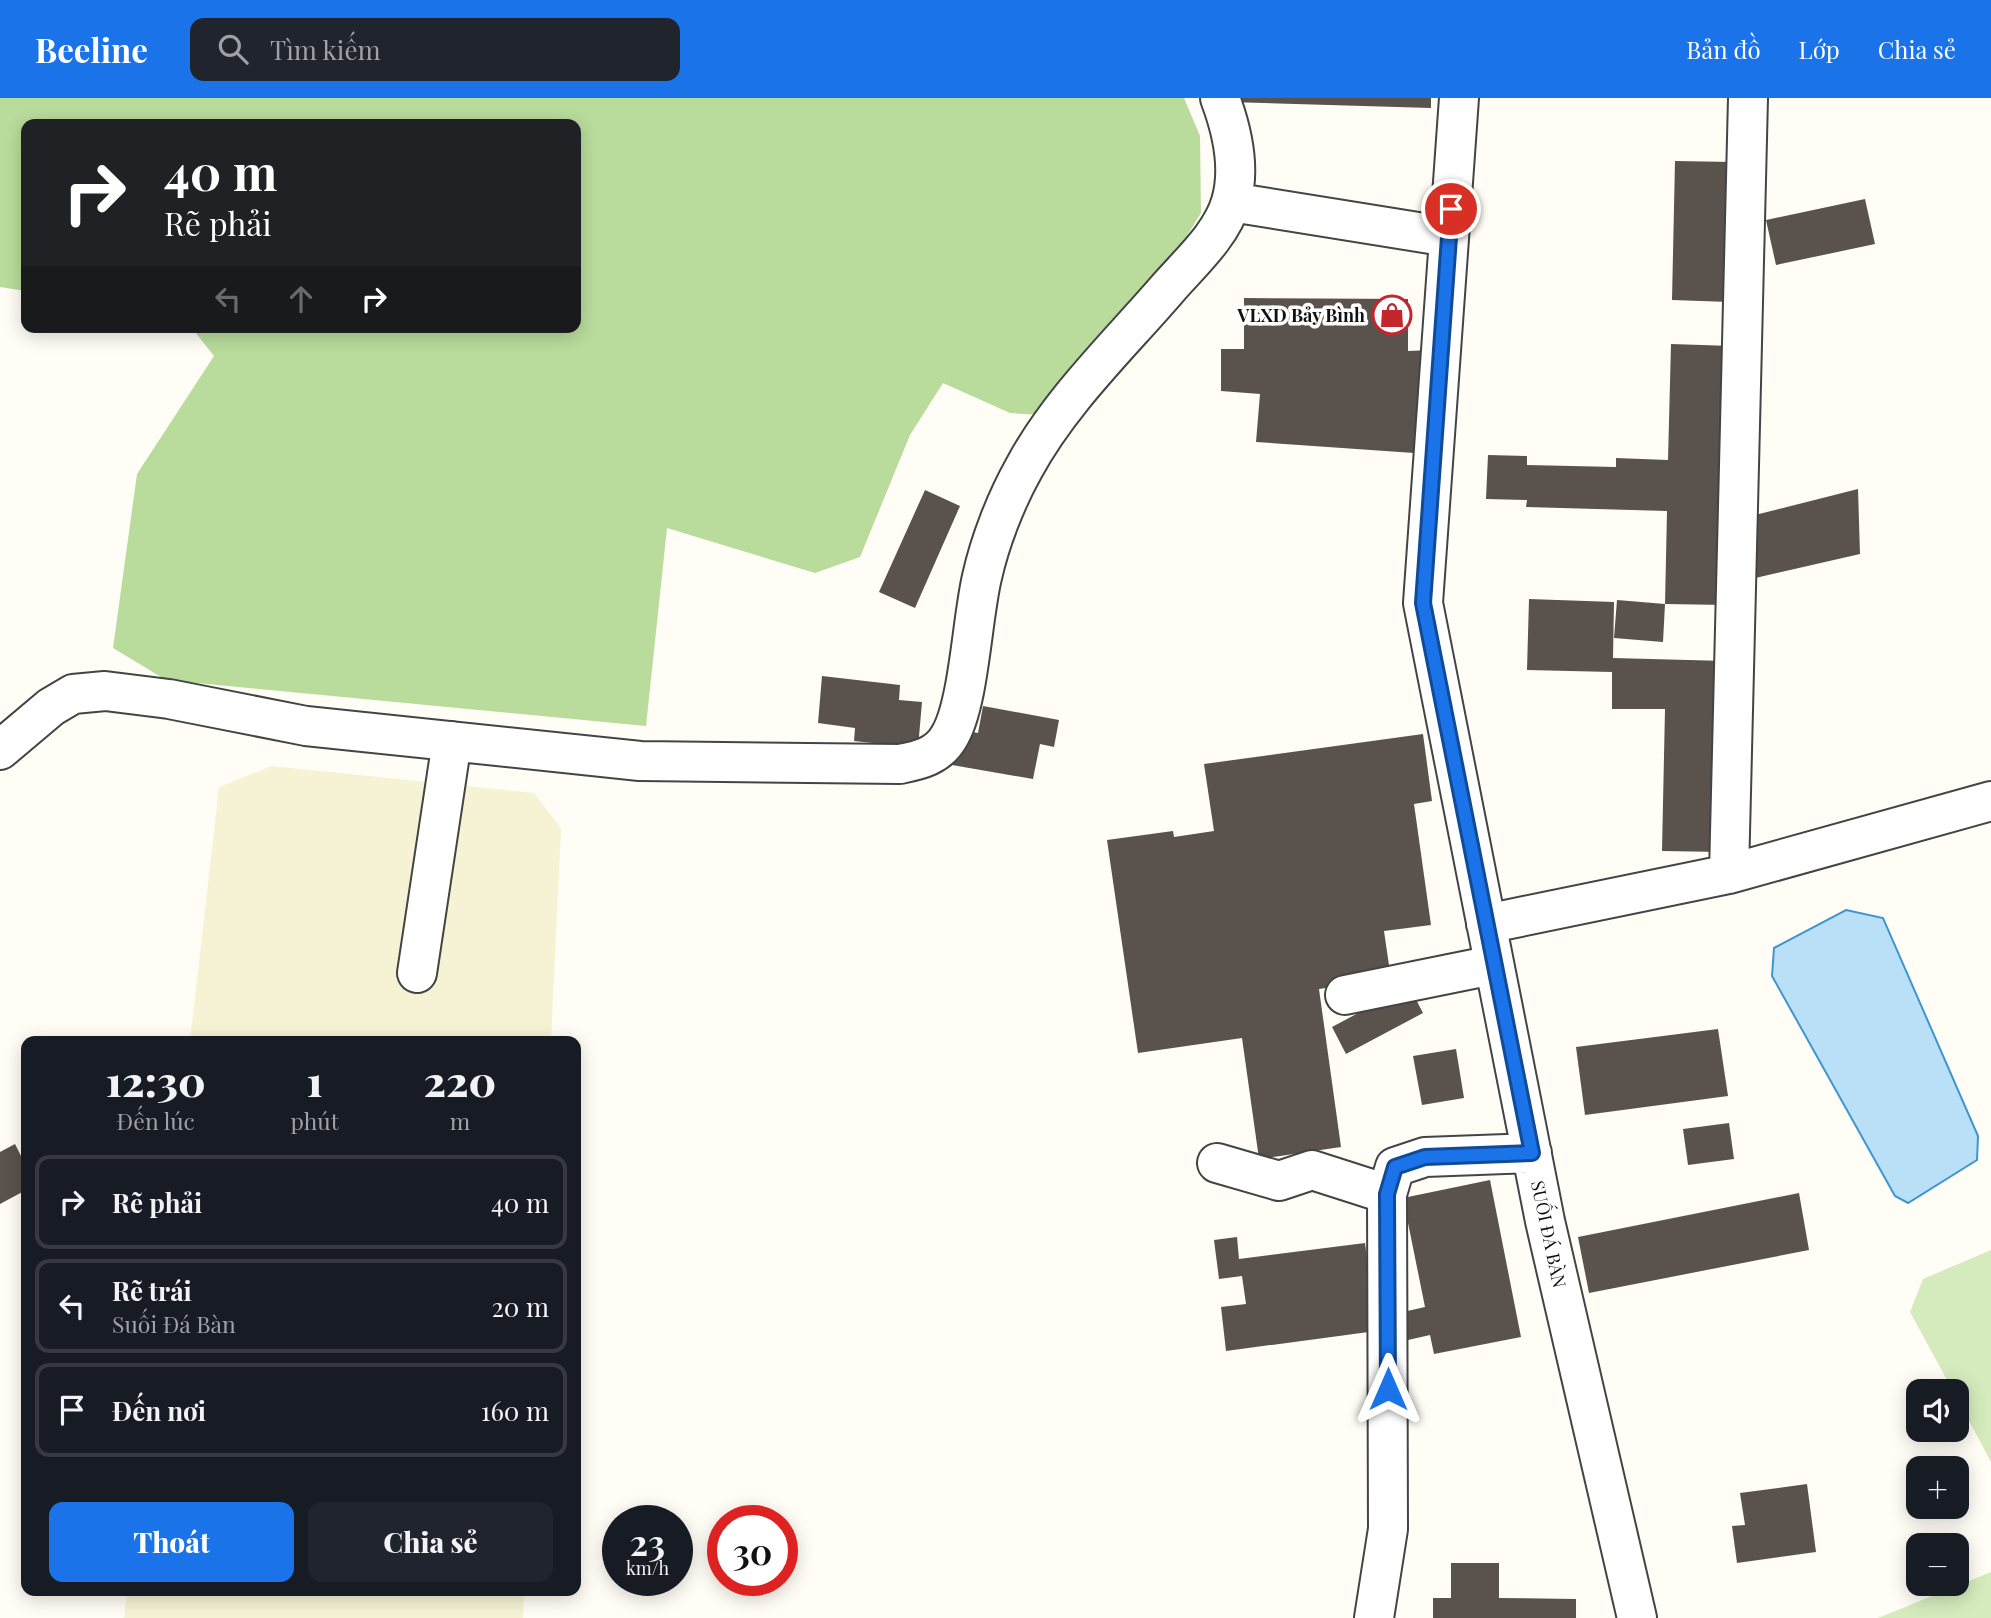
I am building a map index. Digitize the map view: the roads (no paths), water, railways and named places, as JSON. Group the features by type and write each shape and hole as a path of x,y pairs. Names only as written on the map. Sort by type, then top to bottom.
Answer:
{"street":[{"path":"0,750 51,707 73,694 105,691 169,699 306,726 640,761 900,764 922,760 940,750 951,736 959,712 982,575 1024,468 1064,410 1209,241 1231,202 1235,155 1230,124 1220,98"},
{"name":"SUỐI ĐÁ BÀN","path":"1459,98 1423,603 1545,1221 1637,1618"},
{"path":"1729,874 1748,98"},
{"path":"1231,202 1449,237"},
{"path":"417,974 452,741"},
{"path":"1486,924 1729,874 1991,801"},
{"path":"1345,995 1493,965"},
{"path":"1374,1618 1388,1529 1387,1194 1395,1167 1425,1157 1532,1153"},
{"path":"1217,1163 1279,1181 1312,1170 1387,1194"}],"water":[{"path":"1846,910 1883,918 1978,1136 1977,1160 1908,1203 1895,1196 1772,976 1774,948"}],"place":[{"name":"VLXD Bảy Bình","path":"1392,315"}]}
